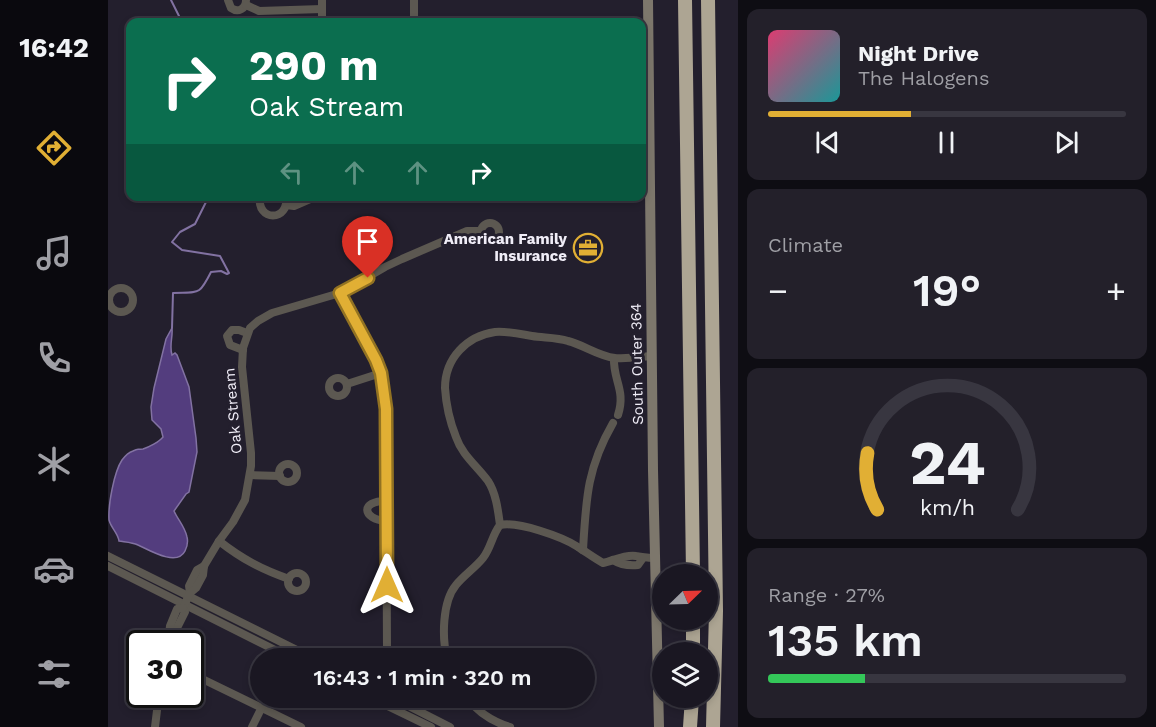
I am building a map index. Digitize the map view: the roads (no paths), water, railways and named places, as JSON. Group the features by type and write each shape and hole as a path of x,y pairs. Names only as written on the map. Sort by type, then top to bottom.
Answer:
{"highway":[{"path":"685,0 693,564"},
{"path":"708,0 716,600 713,727"},
{"path":"690,727 691,708"}],"street":[{"path":"228,0 231,8 236,10 242,9 246,2 259,10 322,4"},
{"path":"414,0 414,18"},
{"name":"South Outer 364","path":"648,0 653,470 659,727"},
{"path":"259,201 259,205 268,215 277,215 284,209 286,201 294,206 306,201"},
{"name":"Oak Stream","path":"174,630 185,612 183,607 189,595 189,586 197,570 204,566 245,500 251,453 243,350 250,328 272,313 340,293 385,267 467,231 481,231"},
{"path":"340,293 376,360 381,373 386,409 387,648"},
{"name":"Oak Stream","path":"243,350 230,345 227,336 235,329 248,333"},
{"path":"446,648 445,609 448,599 458,583 482,560 500,525 495,497 489,483 462,451 456,438 446,388 447,373 455,356 473,338 498,332 570,341 595,353 614,358 652,356"},
{"path":"614,358 614,369 621,392 618,415"},
{"path":"347,384 381,373"},
{"path":"583,550 590,477 602,442 613,423"},
{"path":"250,475 280,476"},
{"path":"386,501 371,503 368,512 373,518 386,520"},
{"path":"500,525 517,525 537,530 577,546 603,563 614,560 630,566 638,565 643,558 655,558"},
{"path":"219,541 240,558 289,579"},
{"path":"108,556 293,648"},
{"path":"108,566 183,607 270,648"},
{"path":"204,680 250,701"},
{"path":"155,727 157,708"},
{"path":"252,727 262,708"},
{"path":"264,708 302,727"},
{"path":"392,708 431,727"},
{"path":"413,708 450,727"},
{"path":"478,708 489,718 510,727"}],"waterway":[{"path":"171,0 180,18"},
{"path":"172,328 173,293 188,293 201,289 211,272 229,273 220,256 182,250 172,242 180,232 195,224 206,201"}],"place":[{"name":"American Family Insurance","path":"588,248"}]}
